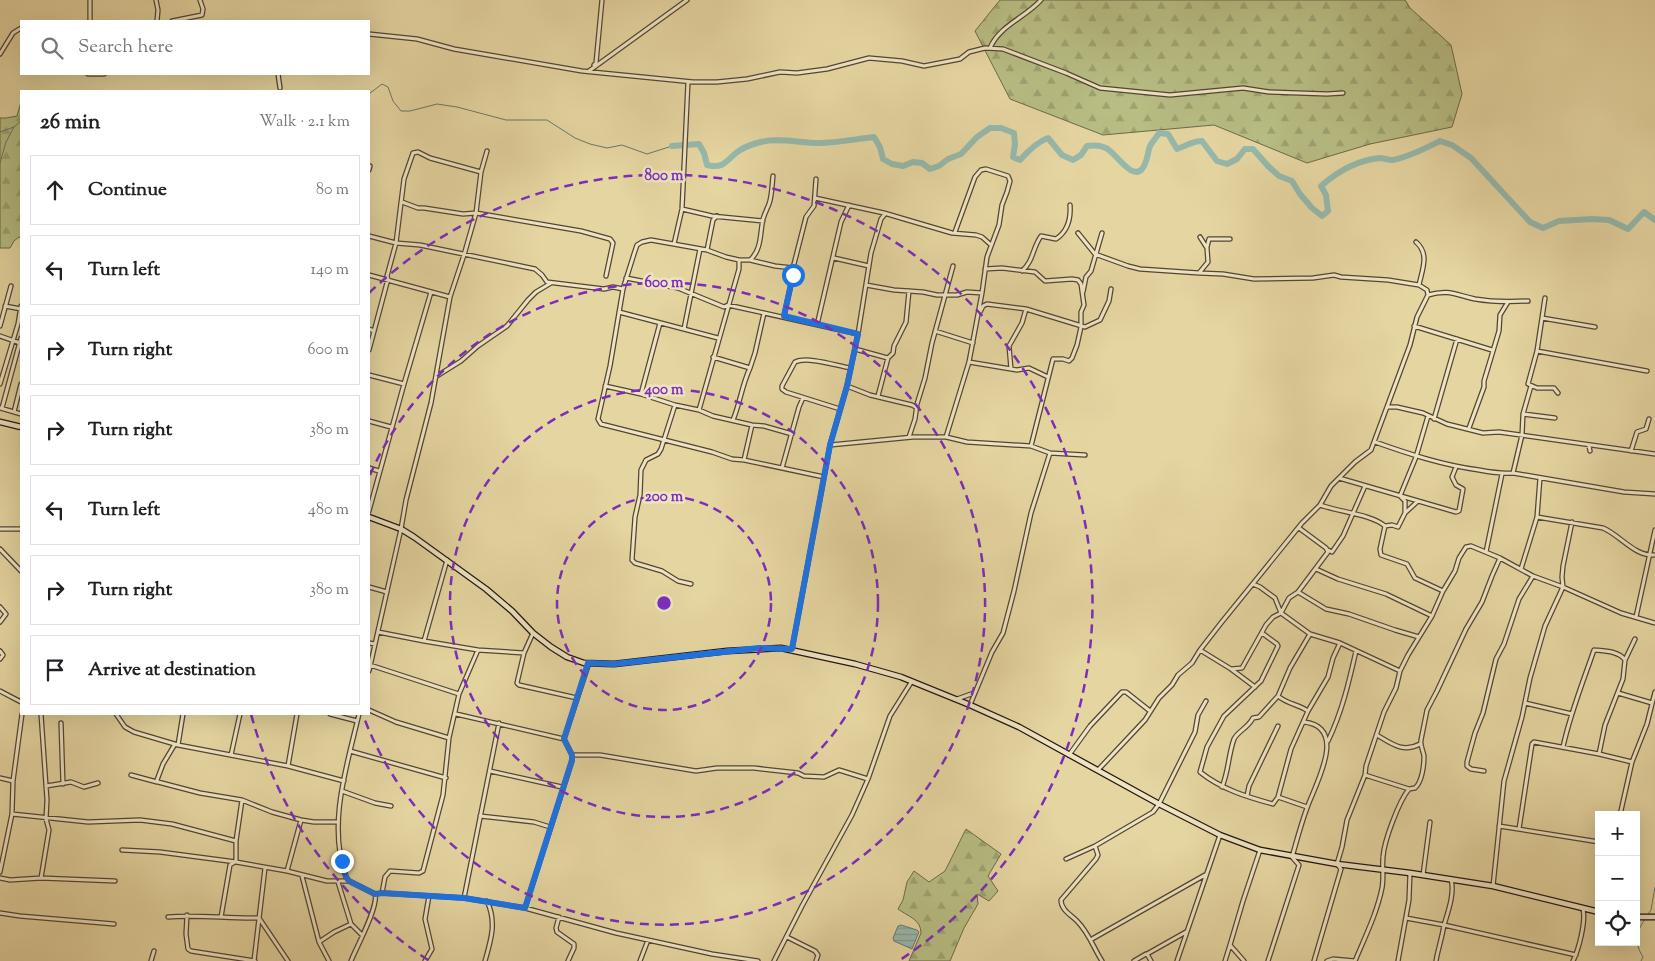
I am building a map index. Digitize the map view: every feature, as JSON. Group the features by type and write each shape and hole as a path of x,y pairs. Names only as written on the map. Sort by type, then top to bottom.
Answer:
{"main road":[{"path":"0,422 20,427"},
{"path":"370,517 401,529 447,560 500,600 533,633 559,652 574,660 588,663 614,664 759,648 792,649 880,670 956,699 1019,728 1158,804 1220,835 1260,850 1337,864 1384,869 1493,886 1595,912"},
{"path":"1640,917 1655,917"}],"street":[{"path":"90,0 90,20"},
{"path":"156,0 158,20"},
{"path":"177,20 202,15 204,9 200,0"},
{"path":"588,71 596,63 602,0"},
{"path":"588,71 687,0"},
{"path":"989,48 996,36 1034,9 1042,0"},
{"path":"0,54 13,33 20,29"},
{"path":"370,34 417,39 454,49 588,71 688,82 717,82 780,72 797,73 827,69 869,58 902,61 924,66 960,59 969,52 989,48 1003,49 1028,58 1100,88 1170,95 1242,88 1269,92 1343,93"},
{"path":"278,75 280,88"},
{"path":"674,244 682,209 688,82"},
{"path":"459,694 370,665 406,500 436,376 450,297 476,213 481,172 488,151"},
{"path":"370,346 396,243 405,174 413,153 415,152 481,172"},
{"path":"946,437 969,362 985,269 991,245 999,225 1002,205 1008,192 1010,181 1008,176 986,169 982,170 975,177 955,232"},
{"path":"755,259 760,244 763,221 770,203 773,176"},
{"path":"784,316 793,275 792,268 806,218 813,210 816,179"},
{"path":"815,198 955,232 976,235 982,237 991,245"},
{"path":"402,202 418,208 463,214 476,213 581,231 610,239 612,243 606,276"},
{"path":"817,325 841,222 849,205"},
{"path":"1022,271 1029,264 1034,245 1041,236 1056,239 1067,229 1070,218 1070,205"},
{"path":"682,209 712,216 763,221"},
{"path":"792,649 830,445 855,350 869,266 881,219 885,214"},
{"path":"712,216 714,220"},
{"path":"707,250 714,220 717,216"},
{"path":"1078,233 1095,254 1140,269 1223,274 1254,279 1313,278 1334,275 1419,285 1427,290 1428,295 1414,326 1410,345 1371,450 1355,462 1331,486 1320,505 1253,584 1200,650 1192,663 1178,675 1145,720 1098,771"},
{"path":"1082,295 1086,277 1091,271 1102,233"},
{"path":"370,236 396,243 420,245 535,269 547,282 551,283 574,284 604,289 613,287 623,289"},
{"path":"1200,237 1207,248"},
{"path":"1199,273 1208,262 1207,248 1209,238 1230,239"},
{"path":"792,268 775,266 755,259 739,260 707,250 651,240 638,245 623,289 610,366 598,419 601,424 712,452 732,459 824,478"},
{"path":"1416,242 1422,248 1424,255 1419,285"},
{"path":"684,329 700,249"},
{"path":"834,258 869,266"},
{"path":"698,410 739,269 739,260"},
{"path":"909,438 953,266"},
{"path":"985,269 1002,268 1035,272 1045,281 1078,280 1086,277"},
{"path":"370,275 450,297"},
{"path":"626,278 678,288 724,307 728,305 777,317 784,316 858,334"},
{"path":"1031,446 1053,359 1069,361 1077,345 1081,326 1081,312 1084,304 1081,284 1078,280"},
{"path":"436,376 461,361 507,326 528,300 540,289 551,283"},
{"path":"866,285 957,296 967,292 982,293"},
{"path":"0,326 11,286"},
{"path":"978,314 983,306 987,304 1026,309 1085,327 1100,320 1110,301 1111,289"},
{"path":"878,396 888,358 893,353 894,346 906,322 909,291"},
{"path":"1428,295 1442,291 1475,299 1508,302 1528,301"},
{"path":"370,507 432,292"},
{"path":"1545,298 1537,351 1528,384 1537,388 1554,388 1558,393"},
{"path":"1469,428 1484,387 1498,331 1500,315 1508,302"},
{"path":"5,306 20,308"},
{"path":"1011,369 1009,346 1022,323 1026,309"},
{"path":"619,312 718,338"},
{"path":"0,384 20,313"},
{"path":"733,420 755,352 764,313"},
{"path":"1542,318 1595,328"},
{"path":"641,394 660,322"},
{"path":"1414,326 1492,350"},
{"path":"370,329 374,331"},
{"path":"935,331 973,343"},
{"path":"0,336 20,344 1,408 20,414"},
{"path":"1434,418 1458,339"},
{"path":"855,350 888,358"},
{"path":"1537,351 1647,371"},
{"path":"713,357 750,368"},
{"path":"840,409 786,392 782,386 795,362 799,360 809,360 851,368"},
{"path":"969,362 1011,369 1029,368 1048,377"},
{"path":"370,375 404,384"},
{"path":"1,377 10,380"},
{"path":"605,386 641,394 713,416 764,426 792,434"},
{"path":"847,386 917,406"},
{"path":"1513,473 1522,435 1523,414 1531,386"},
{"path":"14,412 20,388"},
{"path":"782,468 803,398"},
{"path":"675,404 658,454 646,460 641,470 632,560 635,563 662,570 678,581 692,584"},
{"path":"1386,408 1397,407 1447,424 1483,433 1499,432 1655,454"},
{"path":"1523,414 1555,418"},
{"path":"1400,496 1416,457 1428,416"},
{"path":"1631,451 1637,432 1646,429 1649,419"},
{"path":"370,421 392,427"},
{"path":"744,460 752,425"},
{"path":"830,445 909,438 946,437 968,442 1031,446 1050,453 1084,455"},
{"path":"1375,442 1416,457 1456,467 1502,474 1513,473 1624,492 1655,494"},
{"path":"1589,446 1590,451"},
{"path":"970,705 992,652 1003,633 1031,513 1050,453"},
{"path":"1339,478 1456,512 1459,511 1462,498 1462,489 1456,485 1452,477 1456,467"},
{"path":"370,468 379,471"},
{"path":"1486,552 1502,474"},
{"path":"1521,569 1537,517 1540,478"},
{"path":"1299,528 1332,552 1343,536 1365,486"},
{"path":"1650,494 1655,498"},
{"path":"1400,496 1405,500 1405,513"},
{"path":"1320,505 1335,511 1371,518 1385,526 1392,525 1398,527 1405,513 1418,501"},
{"path":"1537,517 1603,528 1610,531 1632,548 1650,556 1655,555"},
{"path":"1493,886 1504,781 1545,626 1563,587 1563,566 1572,522"},
{"path":"1385,526 1380,549 1381,556 1407,564 1415,578 1443,591"},
{"path":"0,529 20,529"},
{"path":"1636,617 1655,530"},
{"path":"1314,961 1342,870 1337,864 1347,820 1365,775 1366,766 1384,712 1396,688 1400,671 1432,616 1466,547 1471,546 1486,552 1534,576 1621,613 1655,623"},
{"path":"0,549 20,570"},
{"path":"1231,669 1242,668 1266,625 1281,613 1289,598 1298,592 1328,552 1327,550"},
{"path":"1365,775 1409,789 1417,787 1422,770 1424,754 1420,744 1427,710 1466,629 1482,602 1500,558"},
{"path":"424,641 447,560"},
{"path":"1316,569 1346,582 1386,594 1432,616"},
{"path":"1484,771 1471,769 1467,766 1467,762 1483,713 1496,658 1504,644 1519,599 1534,576"},
{"path":"1253,584 1274,598 1281,613 1310,634 1340,643 1400,671"},
{"path":"370,588 387,592"},
{"path":"1298,592 1326,609 1349,614 1419,637"},
{"path":"0,607 6,614 0,622"},
{"path":"378,632 478,650 524,653"},
{"path":"533,633 524,653 519,685 577,698"},
{"path":"1262,633 1278,644 1278,646 1261,681 1224,716 1207,747 1200,772 1222,787 1273,804 1278,798 1291,749 1308,711 1328,677 1333,658 1340,643"},
{"path":"1222,787 1228,773 1229,759 1236,736 1248,727 1253,718 1259,717 1278,696 1290,668 1310,634"},
{"path":"1599,754 1605,725 1622,679 1625,660 1635,639"},
{"path":"370,643 375,644"},
{"path":"382,893 385,876 390,871 419,873 423,870 443,796 449,738 456,714 459,694 478,650"},
{"path":"1200,650 1231,669 1255,688"},
{"path":"1563,747 1594,650 1608,651 1620,655 1625,660"},
{"path":"0,651 3,655 0,659"},
{"path":"1268,961 1299,865 1292,857 1307,808 1323,766 1328,749 1328,741 1344,702 1356,651"},
{"path":"525,908 572,755 564,739 588,663"},
{"path":"774,961 852,815 868,780 890,716 912,682"},
{"path":"0,691 20,701"},
{"path":"1069,754 1090,726 1122,692 1126,692 1150,711"},
{"path":"1621,811 1632,762 1655,692"},
{"path":"956,699 975,693"},
{"path":"1618,693 1652,703"},
{"path":"1278,696 1282,700 1301,706 1308,711"},
{"path":"1066,859 1095,846 1153,812 1195,732 1198,715 1206,701"},
{"path":"1525,703 1572,714"},
{"path":"370,710 396,722 449,738"},
{"path":"456,714 564,739"},
{"path":"0,872 12,814 13,781 22,715"},
{"path":"41,715 48,832 41,878"},
{"path":"117,715 125,727 134,732 176,745 288,766 344,781"},
{"path":"158,782 163,764 176,745 183,715"},
{"path":"231,755 240,715"},
{"path":"288,766 297,715"},
{"path":"334,715 357,721"},
{"path":"359,715 337,822 342,861 346,877 349,881 375,894 464,898 487,901 525,908 616,933 712,954 758,961"},
{"path":"1304,722 1309,722 1318,728 1328,741"},
{"path":"61,723 63,784"},
{"path":"464,898 498,723"},
{"path":"1247,796 1278,726"},
{"path":"1377,735 1400,748 1410,749 1420,744"},
{"path":"1519,830 1532,744 1537,742 1632,762"},
{"path":"350,751 446,778"},
{"path":"572,755 600,755 696,771 716,768 754,768 798,773 804,776 824,777 838,770 868,780"},
{"path":"490,771 562,786"},
{"path":"131,775 200,793 242,800 272,812 301,820 337,822"},
{"path":"0,778 13,781"},
{"path":"46,786 71,782 84,787 98,782"},
{"path":"1327,961 1333,959 1355,961 1375,913 1382,886 1383,854 1395,816 1404,795 1409,789"},
{"path":"342,791 375,803 391,806"},
{"path":"1278,798 1307,808"},
{"path":"236,862 236,841 242,800"},
{"path":"12,814 88,822 140,820 172,824 236,841"},
{"path":"480,816 534,822 550,827"},
{"path":"287,872 301,820"},
{"path":"1423,875 1430,822"},
{"path":"1499,826 1595,841"},
{"path":"1177,961 1220,835"},
{"path":"1095,846 1098,855 1096,859 1084,875 1065,894 1060,903 1092,939 1093,946 1102,961"},
{"path":"122,850 160,852 236,862 327,881 349,881"},
{"path":"1225,961 1260,850"},
{"path":"221,918 230,866 236,862"},
{"path":"187,915 186,934 188,949 237,960 255,961 265,868"},
{"path":"1398,961 1410,900 1410,873"},
{"path":"1092,939 1206,874"},
{"path":"302,876 319,942 329,961"},
{"path":"0,878 10,880 41,878 115,881"},
{"path":"1436,961 1438,948 1442,942 1452,884 1450,879"},
{"path":"338,882 352,924 362,935"},
{"path":"351,961 374,908 376,902 375,894"},
{"path":"425,961 432,949 425,919 429,896"},
{"path":"485,961 493,924 492,911 487,901"},
{"path":"1573,961 1585,916 1584,909"},
{"path":"1585,916 1595,912"},
{"path":"0,913 114,924"},
{"path":"168,916 259,918"},
{"path":"559,917 557,932 574,944 568,961"},
{"path":"259,918 288,961"},
{"path":"1406,918 1576,955"},
{"path":"319,942 334,932 352,924"},
{"path":"1134,961 1187,932"},
{"path":"787,937 815,950 818,955 816,961"},
{"path":"640,961 648,940"},
{"path":"1230,945 1244,961"},
{"path":"151,961 154,951"},
{"path":"1147,954 1151,961"}],"green space":[{"path":"1000,0 1405,0 1410,8 1451,45 1462,94 1452,127 1370,144 1307,163 1214,125 1103,135 1010,99 975,31"},
{"path":"20,106 20,238 14,241 10,248 0,248 0,118 17,116"},
{"path":"966,829 1001,854 988,876 998,891 989,901 977,894 978,904 964,928 950,961 909,961 921,933 919,924 898,909 903,900 907,882 914,871 929,882 945,871"}],"shaded area":[{"path":"901,925 919,932 912,949 894,941 893,938 898,926"}],"waterway":[{"path":"370,93 382,84 388,87 393,101 401,111 410,111 437,104 457,107 506,120 547,120 575,138 607,148 622,145 647,154 672,146"},
{"path":"0,132 14,127 20,122"},
{"path":"0,163 6,142 14,127"},
{"path":"672,146 699,144 707,165 717,166 723,164 743,148 764,141 780,140 826,143 874,137 880,147 883,159 892,164 903,166 913,162 922,163 930,169 961,154 977,137 990,128 1001,128 1014,133 1013,157 1020,160 1033,147 1048,138 1062,155 1073,160 1081,155 1087,146 1094,145 1106,148 1129,169 1138,172 1144,166 1150,146 1159,133 1168,134 1177,149 1202,141 1217,161 1227,164 1237,159 1245,149 1253,149 1279,176 1292,181 1300,194 1322,216 1328,211 1326,195 1321,186 1334,176 1363,161 1380,158 1392,160 1404,157 1440,141 1452,145 1471,158 1530,222 1543,228 1559,221 1592,219 1609,220 1628,229 1644,212 1655,220"},
{"path":"1647,916 1651,910 1655,887"},
{"path":"1641,961 1643,957 1638,947 1637,938 1639,929 1645,919"}],"route":[{"path":"342,861 344,872 349,881 375,894 464,898 525,908 562,786 572,760 572,755 564,739 588,663 614,664 759,648 792,649 830,445 847,386 858,334 784,316 793,275"}]}
